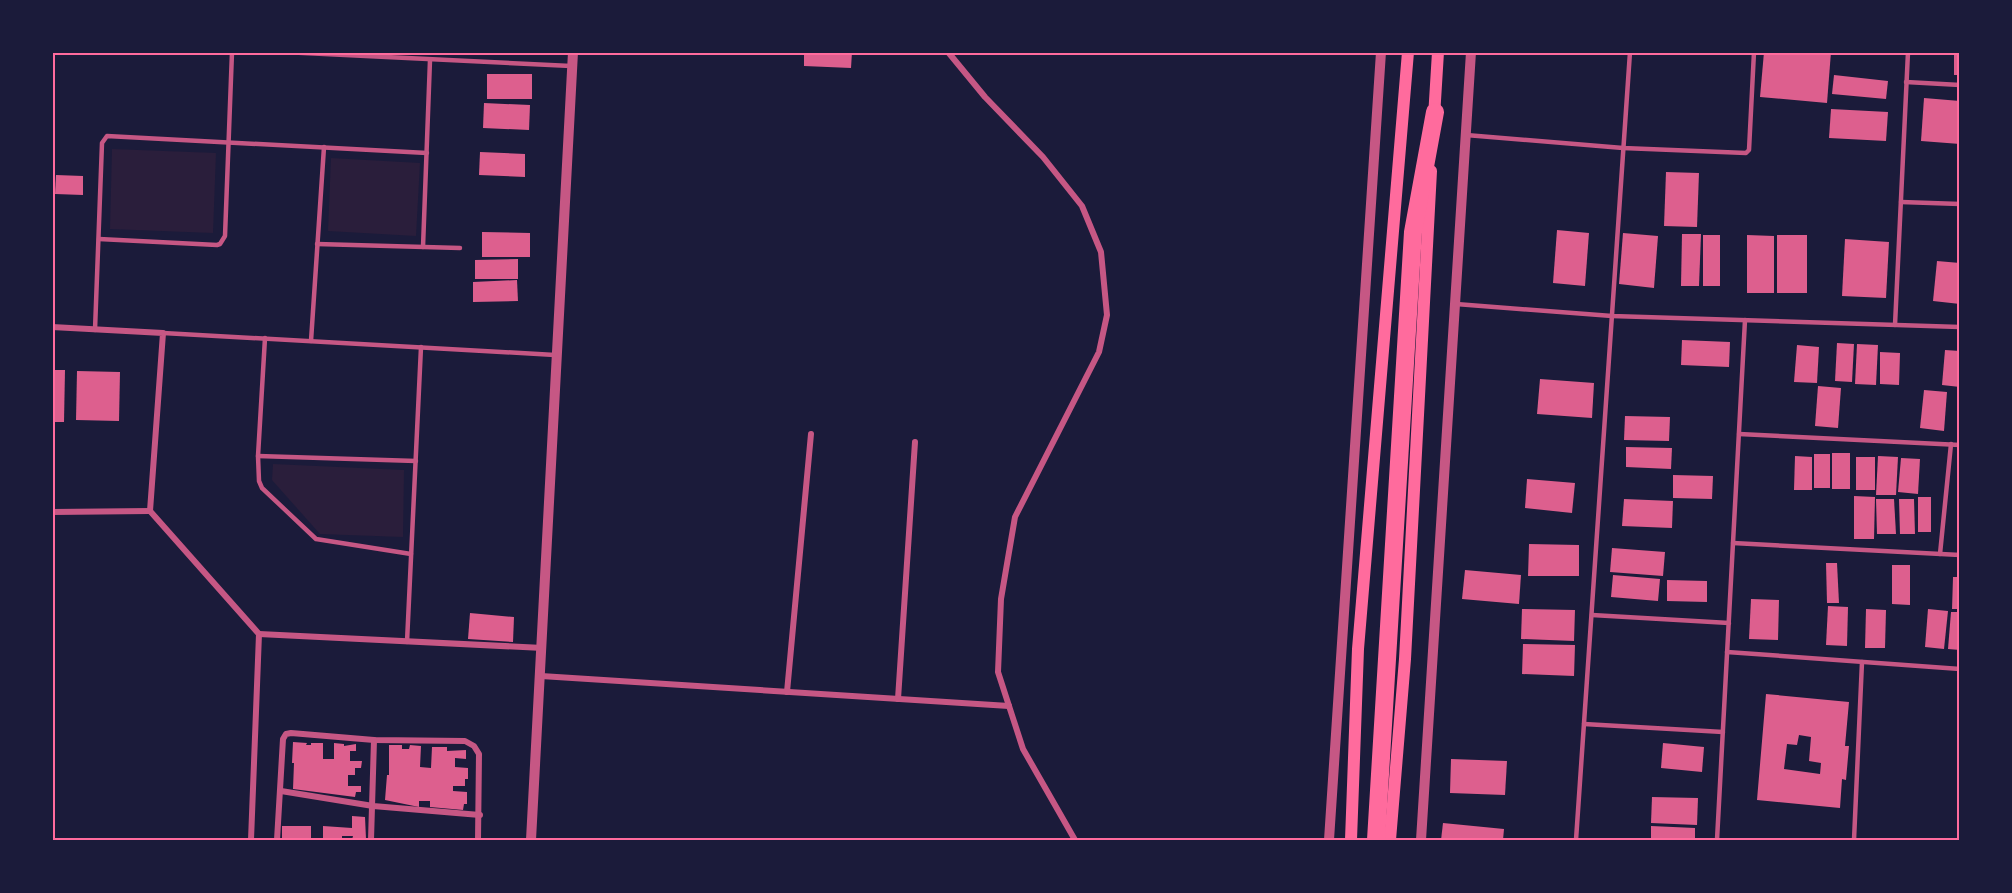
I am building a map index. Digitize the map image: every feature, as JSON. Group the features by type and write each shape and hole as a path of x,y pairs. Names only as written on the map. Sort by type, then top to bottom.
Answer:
{"highway":[{"path":"1376,840 1413,232 1435,112"}],"main road":[{"path":"1352,840 1358,649 1408,52"},
{"path":"1390,840 1405,659 1438,52"}],"street":[{"path":"531,840 573,52"},
{"path":"948,52 985,97 1042,157 1082,206 1101,252 1107,315 1099,352 1015,517 1002,599 998,672 1023,749 1075,840"},
{"path":"1329,840 1380,52"},
{"path":"1421,840 1471,52"},
{"path":"52,327 162,333 150,511 259,634 250,840"},
{"path":"788,692 811,434"},
{"path":"898,699 915,442"},
{"path":"52,512 150,511"},
{"path":"259,634 543,648"},
{"path":"541,676 1009,706"},
{"path":"277,840 283,739 286,734 291,733 374,740 465,741 474,746 478,754 480,815 478,840"},
{"path":"371,840 374,740"},
{"path":"280,791 373,806 480,815"}],"lane":[{"path":"99,238 220,244 225,236 232,52"},
{"path":"283,52 573,66"},
{"path":"1576,840 1630,52"},
{"path":"1466,135 1623,148 1748,152 1754,52"},
{"path":"1895,325 1908,52"},
{"path":"423,247 430,60"},
{"path":"1906,82 1959,85"},
{"path":"95,330 102,143 105,137 427,153"},
{"path":"311,341 324,147"},
{"path":"1901,202 1959,204"},
{"path":"317,244 460,248"},
{"path":"1455,304 1612,316 1959,327"},
{"path":"1717,840 1745,320"},
{"path":"162,333 558,355"},
{"path":"265,338 258,456 259,481 262,488 312,537 411,554"},
{"path":"407,642 421,347"},
{"path":"1739,434 1959,445"},
{"path":"1940,554 1951,444"},
{"path":"258,456 416,461"},
{"path":"1733,543 1959,555"},
{"path":"1592,615 1729,623"},
{"path":"1727,652 1959,669"},
{"path":"1854,840 1862,662"},
{"path":"1584,724 1723,732"}],"shaded area":[{"path":"112,149 216,153 213,233 110,229"},
{"path":"331,158 420,163 416,236 328,231"},
{"path":"273,464 404,470 403,537 320,534 272,480"}],"building":[{"path":"804,52 852,52 851,68 804,66"},
{"path":"1764,52 1831,52 1827,103 1760,97"},
{"path":"1954,52 1960,52 1960,75 1954,75"},
{"path":"487,74 532,74 532,99 487,99"},
{"path":"1834,75 1888,81 1886,99 1832,94"},
{"path":"1924,98 1960,101 1960,144 1921,141"},
{"path":"484,103 530,105 529,130 483,128"},
{"path":"1831,109 1888,112 1886,141 1829,138"},
{"path":"480,152 525,154 525,177 479,175"},
{"path":"1666,172 1699,173 1697,227 1664,226"},
{"path":"56,175 83,176 83,195 55,194"},
{"path":"1557,230 1589,233 1585,286 1553,283"},
{"path":"482,232 530,233 530,257 482,257"},
{"path":"1623,233 1658,236 1654,288 1619,284"},
{"path":"1682,234 1701,234 1699,286 1681,286"},
{"path":"1703,235 1720,235 1720,286 1703,286"},
{"path":"1747,235 1774,236 1774,293 1747,293"},
{"path":"1777,235 1807,235 1807,293 1777,293"},
{"path":"1845,239 1889,242 1886,298 1842,296"},
{"path":"518,259 518,279 475,279 475,260"},
{"path":"1937,261 1960,263 1960,304 1933,301"},
{"path":"517,280 518,301 473,302 473,282"},
{"path":"1682,340 1730,342 1729,367 1681,365"},
{"path":"1837,343 1854,344 1852,382 1835,381"},
{"path":"1857,344 1878,345 1876,385 1855,384"},
{"path":"1797,345 1819,347 1817,383 1794,382"},
{"path":"1945,350 1960,351 1960,387 1942,385"},
{"path":"1880,352 1900,353 1899,385 1880,384"},
{"path":"52,370 65,370 64,422 52,422"},
{"path":"77,371 120,372 119,421 76,420"},
{"path":"1540,379 1594,383 1592,418 1537,414"},
{"path":"1818,386 1841,388 1838,428 1815,426"},
{"path":"1924,390 1947,392 1944,431 1920,428"},
{"path":"1625,416 1670,417 1669,441 1624,440"},
{"path":"1626,447 1672,448 1671,469 1626,467"},
{"path":"1832,453 1850,453 1850,489 1832,489"},
{"path":"1814,454 1830,454 1830,488 1814,488"},
{"path":"1795,456 1812,457 1812,490 1794,490"},
{"path":"1878,456 1898,457 1896,495 1876,495"},
{"path":"1856,457 1875,457 1875,490 1856,490"},
{"path":"1901,458 1920,459 1918,494 1898,492"},
{"path":"1673,475 1713,476 1712,499 1673,498"},
{"path":"1527,479 1575,483 1572,513 1525,508"},
{"path":"1854,496 1875,497 1874,539 1854,539"},
{"path":"1918,497 1931,497 1931,532 1918,532"},
{"path":"1624,499 1673,501 1672,528 1622,526"},
{"path":"1876,499 1894,499 1896,534 1877,534"},
{"path":"1899,499 1914,499 1915,534 1900,534"},
{"path":"1529,544 1579,545 1579,576 1528,576"},
{"path":"1612,548 1665,552 1663,576 1610,572"},
{"path":"1826,563 1837,563 1839,603 1827,603"},
{"path":"1892,565 1910,565 1910,605 1892,604"},
{"path":"1465,570 1521,575 1519,604 1462,599"},
{"path":"1613,575 1660,579 1658,601 1611,597"},
{"path":"1953,577 1960,577 1960,609 1952,609"},
{"path":"1667,580 1707,581 1707,602 1667,601"},
{"path":"1751,599 1779,600 1778,640 1749,639"},
{"path":"1828,606 1848,607 1847,646 1826,645"},
{"path":"1522,609 1575,610 1574,641 1521,639"},
{"path":"1866,609 1886,610 1885,648 1865,648"},
{"path":"1928,609 1948,611 1944,649 1925,647"},
{"path":"1951,612 1960,612 1960,650 1948,649"},
{"path":"470,613 514,617 513,642 468,639"},
{"path":"1523,644 1575,645 1574,676 1522,674"},
{"path":"1766,694 1849,702 1845,746 1849,746 1846,780 1842,779 1840,808 1757,800","holes":["1799,735 1811,737 1809,761 1821,763 1820,774 1784,769 1787,744 1797,745"]},
{"path":"293,742 307,743 306,745 323,743 323,759 334,759 334,743 344,744 344,746 356,744 356,751 350,751 350,761 362,761 361,768 355,768 355,775 348,775 348,786 361,786 361,792 356,792 355,797 293,789"},
{"path":"1663,743 1704,747 1702,772 1661,768"},
{"path":"389,745 402,745 402,749 409,749 410,745 421,746 420,767 431,768 432,747 447,747 447,751 466,750 466,759 455,758 455,767 468,768 468,779 465,779 465,786 453,786 453,791 467,792 467,804 464,804 463,810 430,807 430,801 419,801 419,807 385,800 387,775 389,775"},
{"path":"1451,759 1507,761 1505,795 1450,793"},
{"path":"1652,797 1698,798 1697,825 1651,823"},
{"path":"352,816 365,817 366,839 352,840 353,836 342,836 342,840 323,840 323,826 352,828"},
{"path":"1443,823 1504,829 1503,840 1441,840"},
{"path":"282,826 311,826 311,840 282,840"},
{"path":"1651,826 1695,828 1695,840 1651,840"}]}
